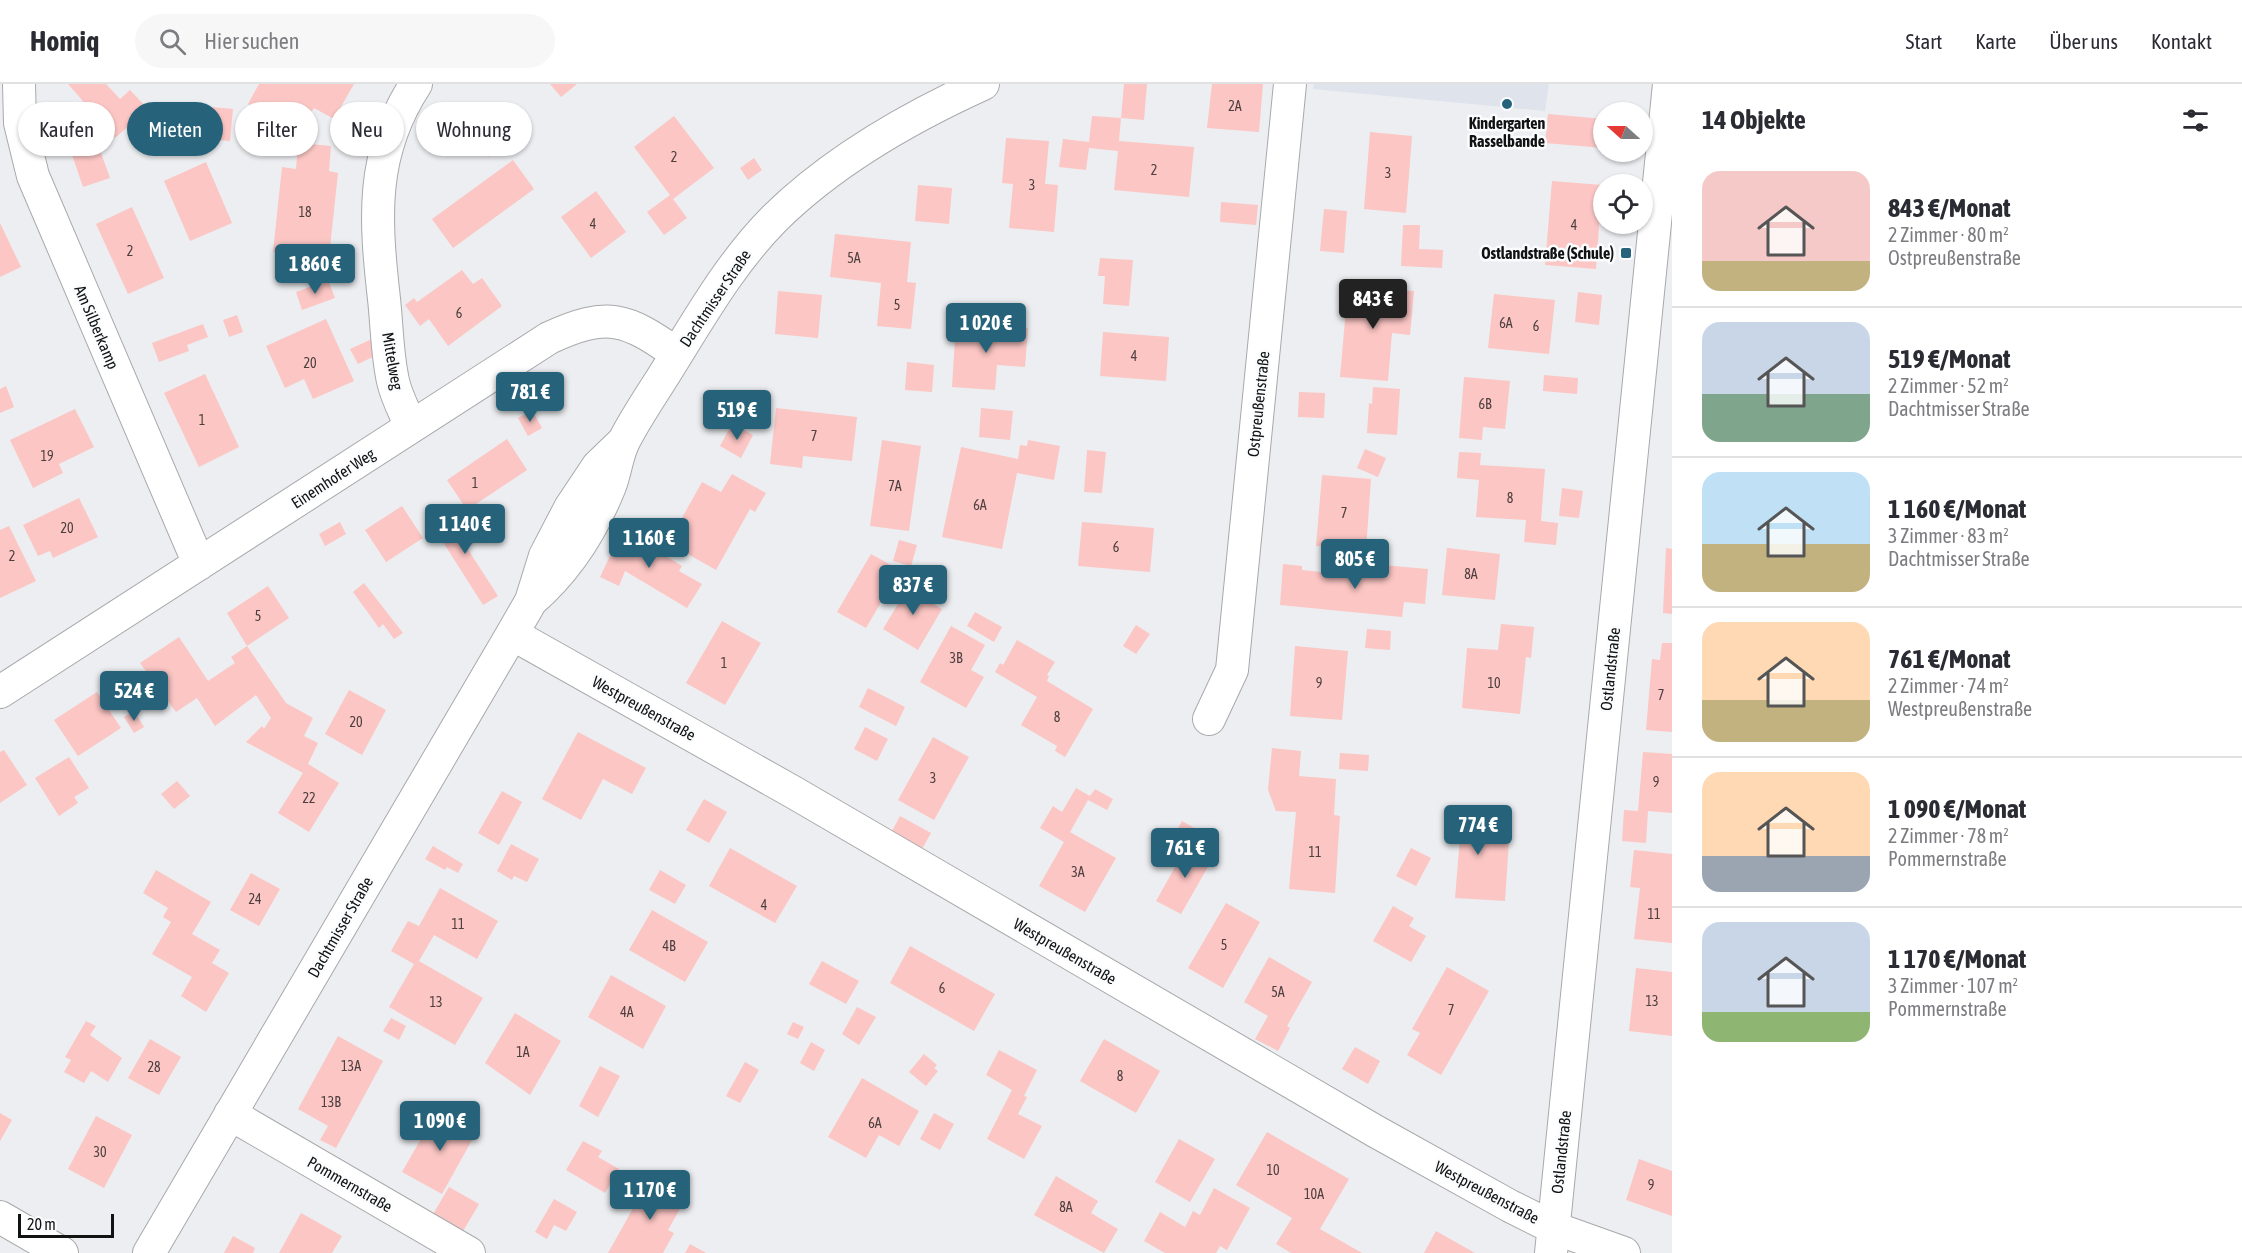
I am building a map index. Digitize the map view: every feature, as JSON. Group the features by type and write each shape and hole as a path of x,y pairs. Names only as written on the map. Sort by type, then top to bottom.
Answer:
{"street":[{"name":"Am Silberkamp","path":"19,84 20,123 33,176 199,564"},
{"name":"Mittelweg","path":"411,427 393,382 377,239 378,190 385,150 398,111 416,84"},
{"name":"Dachtmisser Straße","path":"149,1253 531,601 540,568 570,508 598,466 624,441 736,263 774,219 814,184 864,148 983,84"},
{"name":"Ostpreußenstraße","path":"1209,719 1232,670 1290,84"},
{"name":"Ostlandstraße","path":"1552,1240 1660,297 1669,84"},
{"name":"Einemhofer Weg","path":"0,692 549,338 579,326 606,322 633,325 677,354"},
{"name":"Westpreußenstraße","path":"512,634 793,792 1375,1131 1510,1206 1552,1240 1624,1253"},
{"name":"Pommernstraße","path":"231,1114 469,1253"},
{"path":"0,1217 62,1253"}],"shaded area":[{"name":"Kindergarten Rasselbande","path":"1314,84 1549,84 1545,111 1313,89"}],"building":[{"path":"68,84 106,84 120,99 130,90 141,102 127,102 127,127 115,138 115,102 84,102"},
{"path":"259,84 354,84 344,102 330,102 330,117 318,110 318,102 249,102"},
{"path":"550,84 577,84 561,97"},
{"path":"1124,84 1147,84 1144,120 1121,118"},
{"path":"1212,84 1263,84 1259,132 1207,128"},
{"path":"223,108 233,109 230,141 223,140"},
{"path":"1548,114 1593,118 1593,147 1545,143"},
{"path":"674,116 714,168 673,199 687,218 664,235 647,212 670,195 634,147"},
{"path":"1092,116 1121,118 1119,141 1194,147 1189,197 1114,190 1118,151 1089,148 1086,170 1059,167 1063,139 1089,142"},
{"path":"1370,132 1412,136 1406,213 1364,209"},
{"path":"1006,138 1049,141 1045,184 1058,185 1054,232 1009,228 1013,184 1002,183"},
{"path":"318,145 330,146 329,171 338,173 329,257 273,252 282,167 296,169 297,156 318,156"},
{"path":"72,156 102,156 110,178 83,187"},
{"path":"754,158 762,170 748,180 740,168"},
{"path":"513,160 534,189 453,248 432,219"},
{"path":"206,162 232,223 190,241 164,181"},
{"path":"1552,181 1593,184 1593,234 1598,234 1596,269 1545,265"},
{"path":"918,185 952,188 949,224 915,221"},
{"path":"596,191 626,232 591,258 561,217"},
{"path":"1221,202 1258,205 1256,225 1220,222"},
{"path":"132,207 164,278 128,294 96,224"},
{"path":"1324,209 1347,211 1344,253 1320,251"},
{"path":"0,223 21,267 0,277"},
{"path":"1403,225 1420,225 1419,249 1443,250 1442,268 1401,266"},
{"path":"835,234 911,242 907,282 916,283 911,329 877,326 881,283 830,277"},
{"path":"1100,258 1133,260 1129,306 1103,304 1105,276 1098,276"},
{"path":"462,270 473,284 482,278 502,306 448,346 429,319 420,326 405,305 414,298 417,302"},
{"path":"328,280 335,298 302,310 296,292"},
{"path":"1348,286 1414,291 1410,335 1392,333 1388,381 1340,377"},
{"path":"778,291 822,295 818,338 775,334"},
{"path":"1578,292 1602,295 1599,325 1575,322"},
{"path":"1494,294 1555,300 1549,354 1488,348"},
{"path":"237,315 243,332 229,337 223,320"},
{"path":"326,319 354,381 313,399 304,379 285,388 266,346"},
{"path":"956,323 1028,328 1025,367 997,365 995,390 952,387"},
{"path":"203,324 208,337 187,345 189,351 159,362 152,343"},
{"path":"1103,332 1169,337 1166,381 1100,376"},
{"path":"372,339 379,354 358,364 350,349"},
{"path":"907,362 934,365 932,392 905,390"},
{"path":"205,374 239,447 199,467 164,393"},
{"path":"1544,375 1578,378 1577,394 1543,391"},
{"path":"1464,377 1510,381 1505,429 1483,427 1482,440 1459,438"},
{"path":"6,386 14,407 0,413 0,389"},
{"path":"1373,387 1400,389 1397,435 1367,433 1369,403 1372,404"},
{"path":"1299,392 1325,393 1324,418 1298,417"},
{"path":"776,408 857,417 852,461 803,456 802,468 770,464"},
{"path":"981,408 1013,411 1010,440 979,437"},
{"path":"75,409 94,447 59,464 63,473 33,488 10,440"},
{"path":"532,410 542,428 528,436 518,418"},
{"path":"732,424 753,435 741,458 720,446"},
{"path":"507,439 527,470 467,510 447,480"},
{"path":"882,440 921,446 909,531 870,526"},
{"path":"1028,440 1060,446 1054,480 1017,473 1002,549 942,537 961,447 1018,459 1020,445 1027,446"},
{"path":"1365,449 1386,458 1378,477 1357,468"},
{"path":"1087,450 1106,452 1102,493 1084,492"},
{"path":"1459,452 1481,453 1480,465 1545,469 1541,521 1558,523 1556,545 1524,542 1526,520 1476,517 1479,480 1457,478"},
{"path":"732,474 766,493 755,512 750,509 716,570 668,543 702,482 721,492"},
{"path":"1322,475 1371,479 1366,550 1316,546"},
{"path":"1562,488 1583,491 1579,518 1559,516"},
{"path":"79,498 98,537 53,558 50,551 38,556 23,525"},
{"path":"402,506 423,538 386,562 365,530"},
{"path":"458,512 477,541 467,548 498,596 483,605 434,528"},
{"path":"340,522 346,534 325,546 319,534"},
{"path":"1082,522 1154,528 1150,572 1078,566"},
{"path":"625,524 643,533 637,547 649,554 653,548 682,566 679,571 702,584 687,608 625,571 619,586 600,577"},
{"path":"9,526 36,581 0,598 0,530"},
{"path":"899,540 917,545 911,566 893,561"},
{"path":"1447,548 1500,554 1495,600 1442,595"},
{"path":"1666,548 1672,549 1672,614 1663,613"},
{"path":"871,554 900,570 866,628 837,612"},
{"path":"1283,564 1302,566 1302,570 1370,577 1371,564 1428,569 1425,604 1404,602 1402,617 1280,605"},
{"path":"913,579 927,587 922,597 942,609 918,650 883,629"},
{"path":"364,583 403,633 394,639 383,624 379,628 353,592"},
{"path":"268,586 289,618 247,646 227,613"},
{"path":"975,612 1002,627 994,642 967,626"},
{"path":"722,621 761,643 725,705 686,683"},
{"path":"1501,624 1534,627 1531,658 1526,657 1520,714 1462,708 1467,648 1498,650"},
{"path":"1136,625 1150,634 1136,654 1123,646"},
{"path":"951,626 985,645 971,670 984,677 966,708 920,682"},
{"path":"1367,629 1391,631 1390,650 1365,648"},
{"path":"179,637 208,681 235,663 231,657 247,646 286,703 313,718 304,736 318,743 308,764 339,783 309,832 278,813 303,773 246,742 262,726 264,729 271,718 256,695 215,726 197,698 176,712 140,663"},
{"path":"1017,640 1055,662 1047,675 1049,676 1047,681 1093,709 1065,757 1055,751 1057,746 1021,725 1037,697 995,672 1000,663 1003,665"},
{"path":"1662,643 1672,643 1672,732 1646,730 1652,659 1660,660"},
{"path":"1295,646 1348,651 1342,720 1290,716"},
{"path":"868,688 905,707 896,726 859,707"},
{"path":"349,690 386,710 362,755 325,734"},
{"path":"97,692 121,728 78,756 54,720"},
{"path":"134,711 144,727 134,733 124,717"},
{"path":"865,727 888,739 877,761 854,749"},
{"path":"578,732 646,768 632,794 603,779 581,820 542,799"},
{"path":"933,737 969,757 934,820 898,800"},
{"path":"1272,748 1301,751 1299,776 1336,779 1334,815 1340,816 1335,893 1289,889 1296,812 1276,811 1268,790"},
{"path":"4,750 27,785 0,803 0,752"},
{"path":"1643,752 1672,754 1672,813 1648,811 1646,843 1622,841 1624,810 1638,811"},
{"path":"1340,753 1369,755 1368,771 1339,769"},
{"path":"69,757 89,788 74,797 78,803 59,816 35,778"},
{"path":"177,781 190,796 174,809 161,794"},
{"path":"1076,788 1090,796 1095,789 1113,799 1107,810 1088,800 1070,832 1116,858 1085,912 1039,886 1064,842 1040,828 1053,806 1062,812"},
{"path":"502,791 522,802 499,845 478,833"},
{"path":"704,799 727,812 709,843 686,830"},
{"path":"1449,806 1489,810 1487,840 1509,841 1505,901 1455,898 1460,838 1446,837"},
{"path":"900,816 931,833 918,856 888,839"},
{"path":"1182,821 1196,829 1188,844 1174,836"},
{"path":"511,844 539,859 527,882 514,876 512,880 497,871"},
{"path":"1188,844 1213,858 1181,914 1156,901"},
{"path":"433,846 463,864 458,873 447,867 445,870 425,859"},
{"path":"730,848 797,886 775,923 709,886"},
{"path":"1411,848 1431,858 1416,886 1396,876"},
{"path":"1634,850 1672,854 1672,943 1634,939 1640,888 1630,887"},
{"path":"156,870 211,902 192,934 220,950 212,963 229,973 206,1012 181,996 192,977 152,954 171,922 163,917 168,908 143,893"},
{"path":"660,870 686,885 675,904 649,890"},
{"path":"251,873 280,889 259,926 230,910"},
{"path":"440,888 498,921 477,959 434,935 419,961 483,998 455,1045 389,1007 414,964 391,951 408,921 419,926"},
{"path":"1226,903 1260,922 1223,988 1188,968"},
{"path":"1393,906 1414,918 1409,926 1426,936 1411,962 1373,941"},
{"path":"652,910 708,942 685,982 629,950"},
{"path":"910,946 995,994 974,1031 890,983"},
{"path":"1269,957 1312,982 1287,1026 1290,1028 1278,1051 1255,1039 1268,1016 1244,1002"},
{"path":"822,961 859,981 846,1004 809,984"},
{"path":"1447,967 1489,991 1441,1075 1407,1055 1420,1033 1412,1029"},
{"path":"1636,968 1672,972 1672,1036 1629,1031"},
{"path":"611,975 666,1006 643,1049 588,1017"},
{"path":"857,1007 876,1017 859,1045 842,1034"},
{"path":"515,1013 561,1041 530,1095 485,1063"},
{"path":"391,1018 406,1026 399,1040 383,1031"},
{"path":"86,1021 96,1026 90,1035 122,1058 108,1082 91,1071 84,1083 64,1072 71,1060 65,1057"},
{"path":"793,1022 804,1027 798,1039 787,1034"},
{"path":"338,1036 383,1061 336,1148 320,1140 328,1126 298,1109"},
{"path":"150,1039 181,1057 159,1095 128,1078"},
{"path":"1104,1039 1160,1071 1136,1113 1080,1081"},
{"path":"811,1042 825,1050 814,1071 800,1063"},
{"path":"1355,1047 1380,1061 1368,1084 1342,1069"},
{"path":"999,1050 1037,1070 1018,1114 1042,1126 1024,1159 987,1139 1012,1090 986,1075"},
{"path":"924,1054 937,1065 934,1068 938,1071 926,1086 909,1072"},
{"path":"745,1062 759,1070 740,1103 726,1096"},
{"path":"600,1066 620,1076 598,1117 579,1106"},
{"path":"862,1078 919,1111 899,1146 879,1135 866,1158 828,1137"},
{"path":"438,1109 477,1131 442,1194 402,1172"},
{"path":"0,1113 12,1120 0,1141"},
{"path":"934,1113 954,1124 940,1150 920,1139"},
{"path":"96,1116 132,1135 104,1188 68,1169"},
{"path":"1267,1132 1349,1179 1320,1229 1362,1253 1291,1253 1276,1244 1292,1218 1236,1185"},
{"path":"1179,1139 1215,1159 1190,1202 1155,1182"},
{"path":"583,1141 602,1151 598,1157 619,1169 605,1193 566,1170"},
{"path":"1639,1159 1672,1171 1672,1216 1626,1200"},
{"path":"1056,1176 1098,1201 1091,1213 1118,1229 1104,1253 1034,1215"},
{"path":"650,1178 686,1198 668,1230 674,1233 663,1253 608,1253"},
{"path":"449,1187 479,1204 462,1233 432,1216"},
{"path":"1214,1188 1250,1208 1227,1250 1220,1246 1216,1253 1165,1253 1144,1241 1160,1212 1185,1227 1193,1211 1200,1215"},
{"path":"554,1199 577,1212 566,1231 554,1225 547,1239 535,1232"},
{"path":"301,1213 342,1236 332,1253 279,1253"},
{"path":"1436,1231 1475,1253 1424,1253"},
{"path":"233,1236 255,1248 253,1253 224,1253"},
{"path":"690,1244 706,1253 685,1253"}],"place":[{"name":"Kindergarten Rasselbande","path":"1507,104"},
{"name":"Ostlandstraße (Schule)","path":"1626,253"}]}
